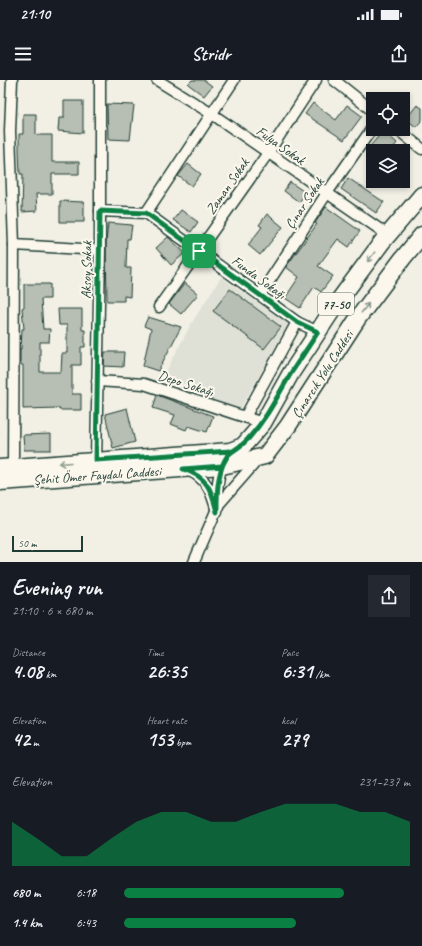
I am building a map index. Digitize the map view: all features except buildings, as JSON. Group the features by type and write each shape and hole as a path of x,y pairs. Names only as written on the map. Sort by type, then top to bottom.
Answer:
{"main road":[{"name":"77-50","path":"236,449 263,423 291,373 336,303 388,235 422,195"},
{"name":"Çınarcık Yolu Caddesi","path":"260,460 288,426 358,318 422,235"},
{"name":"Şehit Ömer Faydalı Caddesi","path":"6,468 236,449"},
{"name":"Şehit Ömer Faydalı Caddesi","path":"0,482 222,466 260,460"}],"street":[{"path":"6,468 14,245 5,131 12,80"},
{"name":"Aksoy Sokak","path":"96,460 100,250 100,80"},
{"name":"Fulya Sokak","path":"157,80 212,114 388,235"},
{"path":"100,211 146,213 234,80"},
{"name":"Zaman Sokak","path":"159,307 268,153 316,80"},
{"path":"334,80 366,105"},
{"name":"Çınar Sokak","path":"260,295 327,193 367,136"},
{"path":"406,136 422,149"},
{"name":"Funda Sokağı","path":"146,213 297,322 318,332"},
{"path":"14,245 100,250"},
{"path":"245,417 297,322"},
{"name":"Depo Sokağı","path":"97,381 144,384 263,423"},
{"name":"77-50","path":"222,466 236,449"},
{"path":"194,562 217,512 219,504 260,460"},
{"path":"217,512 217,493 222,466"},
{"path":"183,469 195,473 209,486 217,512"}],"shaded area":[{"path":"221,277 289,324 239,411 163,377 191,324"}],"route":[{"path":"199,251 146,213 100,211 96,460 230,451 222,466 183,469 195,473 209,486 217,512 219,480 222,466 230,451 243,446 263,423 291,373 318,332 297,322 199,251"}]}
